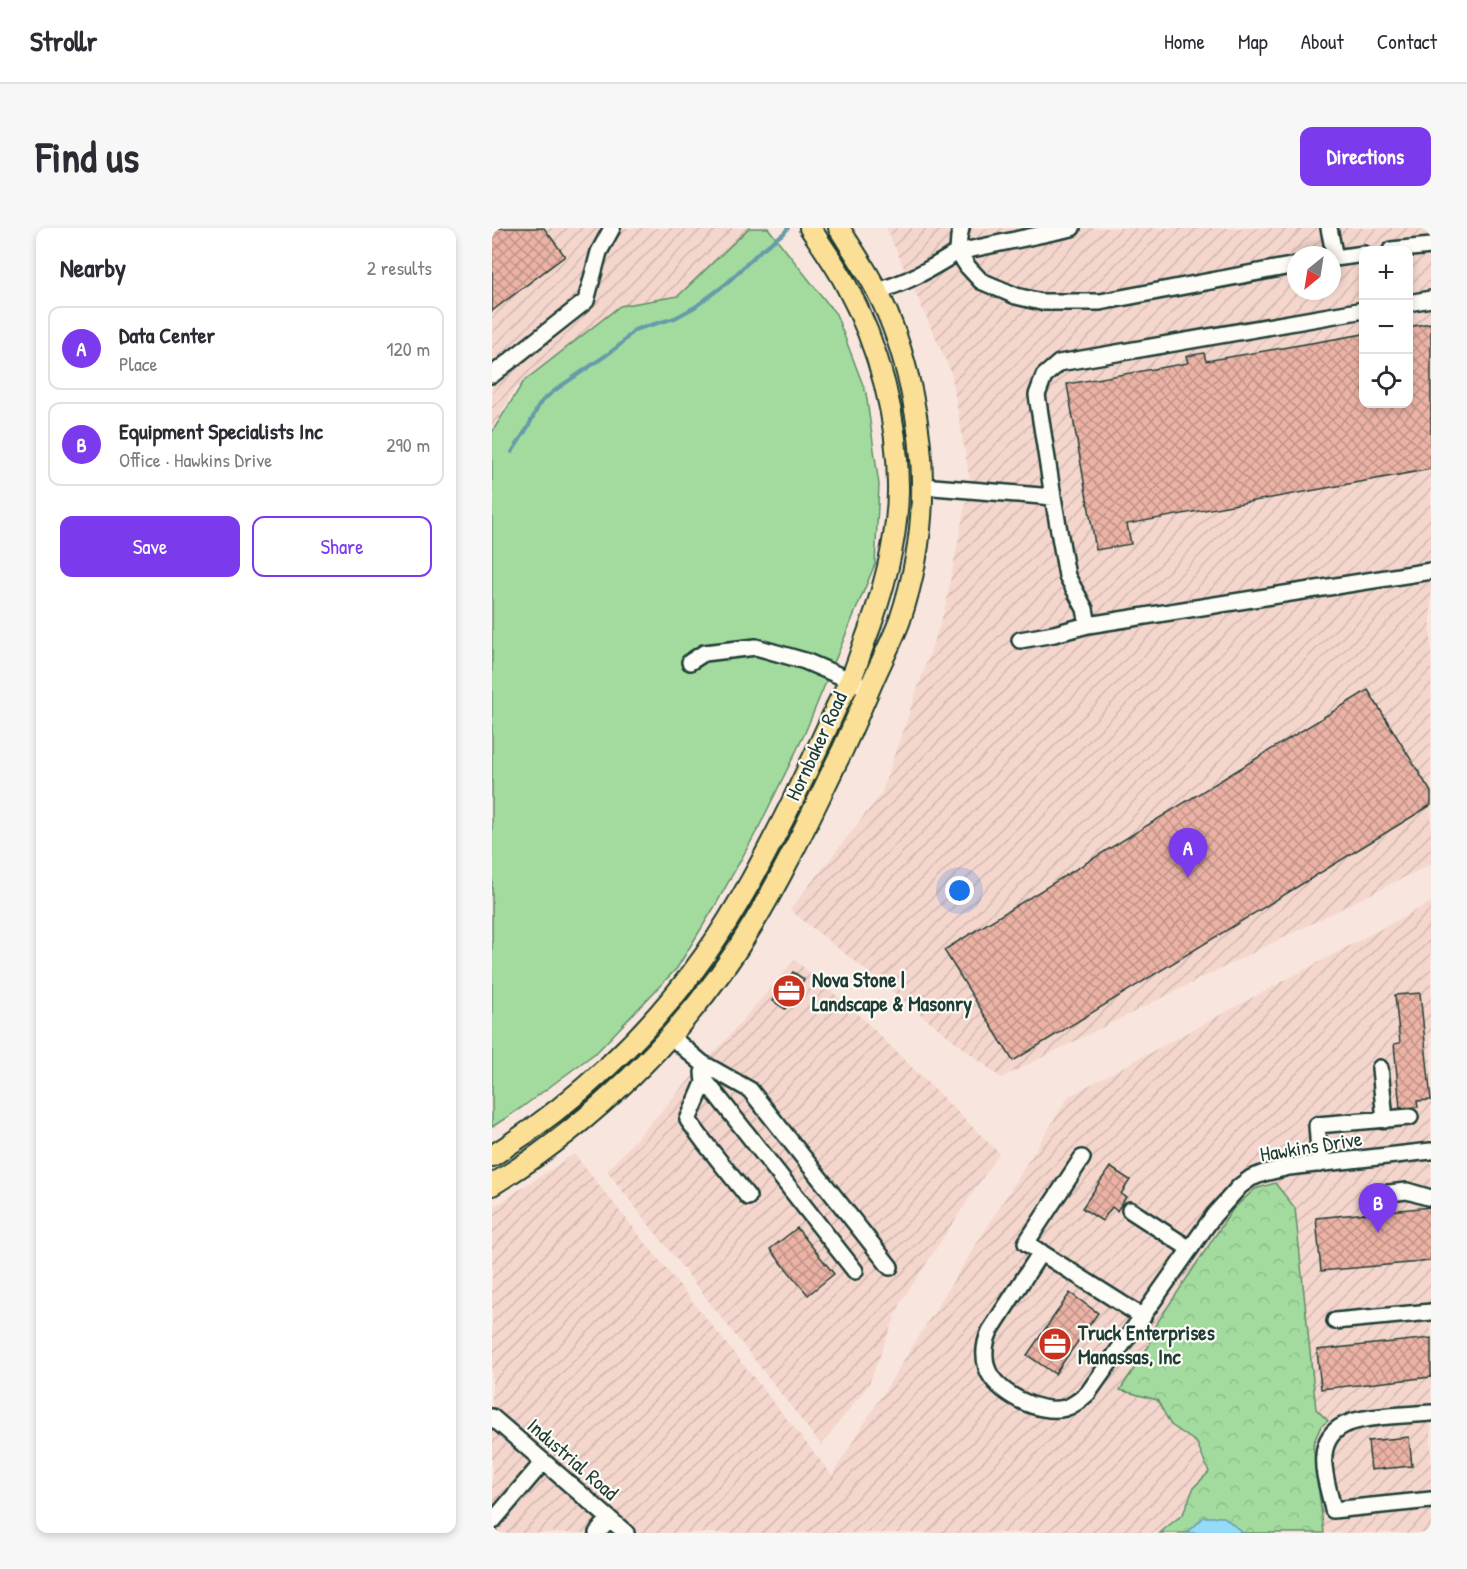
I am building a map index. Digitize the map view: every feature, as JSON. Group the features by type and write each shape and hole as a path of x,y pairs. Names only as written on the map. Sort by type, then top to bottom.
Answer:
{"main road":[{"name":"Hornbaker Road","path":"492,1156 554,1113 600,1074 654,1018 705,956 741,900 776,835 850,680 884,588 894,532 898,490 895,436 886,391 866,327 844,281 810,228"},
{"name":"Hornbaker Road","path":"492,1185 539,1154 585,1118 643,1065 711,986 770,897 828,779 899,620 920,539 922,486 920,441 912,390 892,325 877,291 839,228"}],"street":[{"path":"492,375 586,301 599,252 612,228"},
{"path":"961,228 958,252 981,281 1016,296 1041,302 1100,302 1287,267"},
{"path":"877,291 914,278 958,252 1072,228"},
{"path":"1329,228 1332,246"},
{"path":"1413,248 1431,246"},
{"path":"1341,257 1359,255"},
{"path":"1413,302 1431,299"},
{"path":"1088,625 1085,609 1067,576 1053,497 1037,395 1044,376 1059,363 1359,311"},
{"path":"922,486 1053,497"},
{"path":"1020,640 1088,625 1431,571"},
{"path":"690,662 704,653 756,647 805,661 870,688"},
{"path":"670,1036 702,1063 750,1090 890,1268"},
{"path":"702,1063 704,1083 688,1120 748,1197"},
{"path":"1380,1068 1385,1120"},
{"path":"704,1079 855,1271"},
{"path":"1320,1164 1317,1125 1410,1117"},
{"name":"Hawkins Drive","path":"1041,1252 990,1331 986,1344 986,1361 994,1381 1018,1399 1042,1408 1064,1408 1077,1403 1088,1393 1214,1215 1240,1186 1251,1178 1275,1170 1431,1151"},
{"path":"1082,1158 1026,1243 1143,1317"},
{"path":"1371,1195 1407,1191 1431,1198"},
{"path":"1130,1210 1190,1250"},
{"path":"1335,1321 1431,1312"},
{"path":"1431,1422 1431,1413 1349,1422 1342,1425 1331,1436 1325,1449 1324,1461 1333,1510 1431,1500"},
{"name":"Industrial Road","path":"493,1419 626,1533"},
{"path":"492,1522 543,1462"},
{"path":"597,1533 609,1519"}],"shaded area":[{"path":"492,228 749,228 678,296 620,306 515,389 492,429"},
{"path":"886,228 1431,228 1431,864 1001,1078 790,910 881,794 944,612 970,481 951,372"},
{"path":"1431,902 1431,1533 492,1533 492,1208 574,1154 832,1475 1069,1096"},
{"path":"795,960 859,1015 999,1153 901,1302 868,1386 821,1445 607,1171"}],"green space":[{"path":"749,228 768,228 836,314 866,393 879,485 875,564 804,735 759,827 677,968 598,1051 492,1127 492,432 524,381 620,306 678,296"},
{"path":"1275,1183 1295,1208 1316,1409 1328,1421 1321,1426 1313,1444 1324,1533 1160,1533 1183,1514 1194,1487 1209,1472 1197,1443 1171,1425 1157,1400 1120,1390 1150,1344 1149,1335 1233,1209 1255,1189"}],"water":[{"path":"1204,1517 1224,1517 1243,1533 1187,1533"}],"building":[{"path":"492,228 544,228 565,256 492,311"},
{"path":"1431,323 1431,469 1127,524 1131,544 1096,550 1067,384 1188,363 1186,356 1204,353 1206,361 1359,335 1359,408 1413,408 1413,326"},
{"path":"1368,690 1431,792 1431,805 1013,1061 944,950"},
{"path":"793,972 804,979 785,1009 773,1001"},
{"path":"1420,993 1431,1100 1417,1101 1418,1107 1400,1108 1394,1044 1400,1043 1395,995"},
{"path":"1110,1167 1130,1180 1121,1194 1126,1197 1117,1211 1112,1207 1102,1221 1082,1208"},
{"path":"1430,1207 1431,1261 1321,1271 1316,1218"},
{"path":"797,1228 834,1274 808,1295 770,1249"},
{"path":"1070,1293 1098,1313 1055,1374 1027,1355"},
{"path":"1431,1338 1431,1377 1321,1389 1317,1350"},
{"path":"1409,1437 1412,1466 1371,1470 1368,1441"}],"waterway":[{"path":"512,452 543,400 608,354 634,330 675,318 695,307 727,283 788,228"}],"place":[{"name":"Data Center","path":"1188,878"},
{"name":"Nova Stone | Landscape & Masonry","path":"789,991"},
{"name":"Equipment Specialists Inc","path":"1378,1233"},
{"name":"Truck Enterprises Manassas, Inc","path":"1055,1344"}]}
